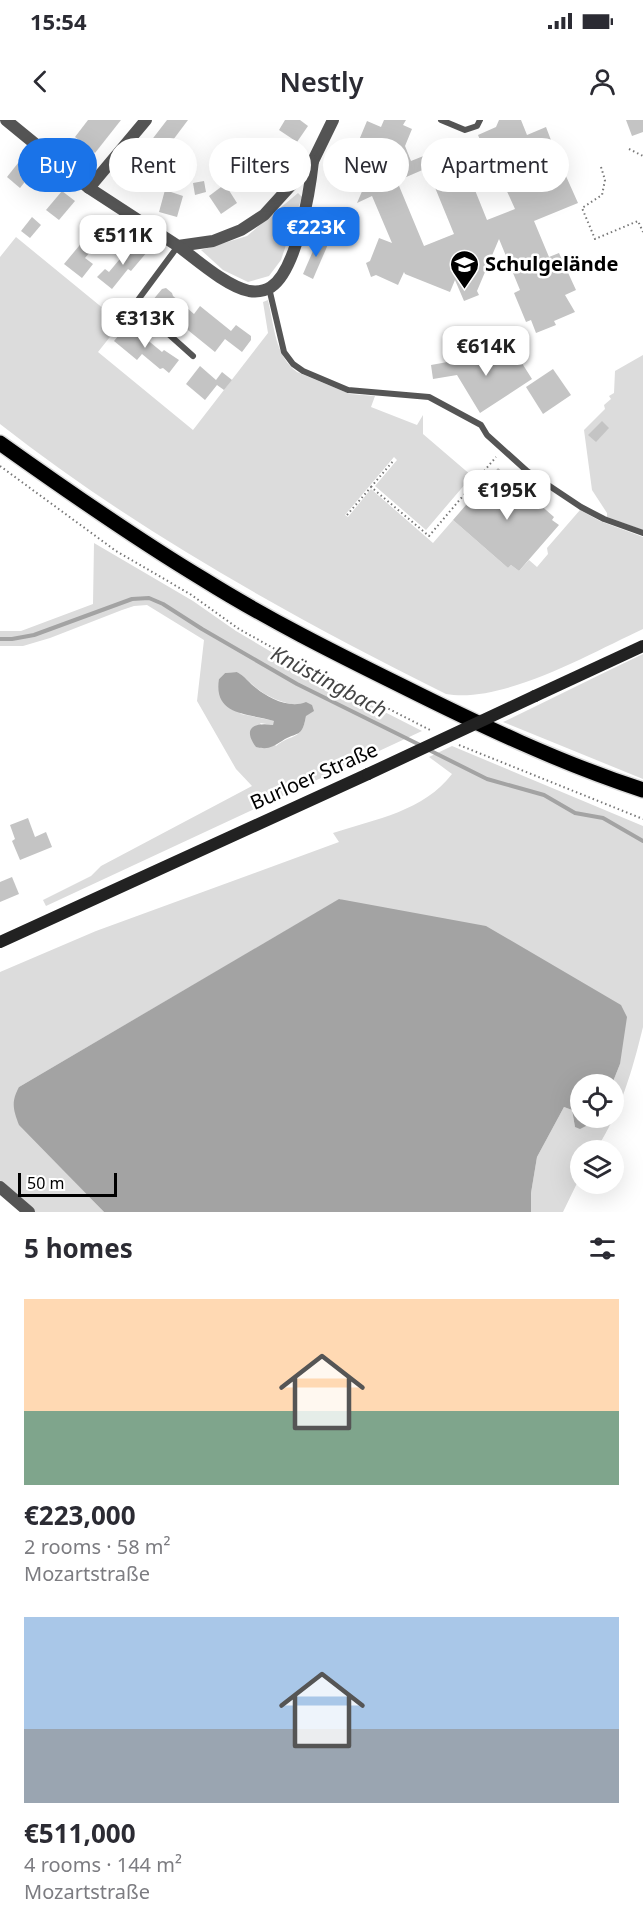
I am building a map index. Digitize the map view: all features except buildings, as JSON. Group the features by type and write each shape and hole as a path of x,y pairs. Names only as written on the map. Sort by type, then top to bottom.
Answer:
{"main road":[{"path":"0,443 89,507 204,581 332,651 435,703 512,738 643,790"},
{"name":"Burloer Straße","path":"0,942 643,646"}],"street":[{"path":"6,120 28,138"},
{"path":"97,178 146,120"},
{"path":"95,192 238,287 255,291 269,288 277,282 283,272 301,228 310,192 314,161 333,120"},
{"path":"178,246 213,241 241,230 264,215 314,161"},
{"path":"0,1187 29,1212"}],"lane":[{"path":"441,120 465,130 477,126 480,120"},
{"path":"178,246 135,304 193,356"},
{"path":"269,288 284,352 293,364 303,371 348,390 429,397 481,425 487,435 527,471 581,507 612,522 643,533"}],"path":[{"path":"629,149 643,156"},
{"path":"601,167 605,180 602,195 597,201 582,208 595,239 638,220 643,232"},
{"path":"371,486 429,536 502,450"},
{"path":"347,515 394,460"},
{"path":"0,466 116,551 190,594 239,629 309,668 438,734"},
{"path":"457,744 643,819"}],"shaded area":[{"path":"298,193 302,197 281,260 269,276 248,282 223,270 201,250 247,236"},
{"path":"16,237 121,323 98,352 193,430 268,333 263,302 268,300 280,349 284,358 297,372 350,394 375,396 371,407 417,425 423,415 423,434 472,476 426,530 375,486 397,460 394,457 345,515 348,517 371,489 433,543 453,520 508,568 511,565 519,571 529,560 537,567 548,554 547,548 580,510 600,521 643,537 643,629 573,663 520,684 469,695 446,694 273,603 161,536 106,501 0,424 0,257"},
{"path":"643,355 643,530 607,517 607,513 592,490 584,430 605,409 604,405 611,399 609,396 614,393 615,371"},
{"path":"94,543 193,601 236,631 302,670 422,731 46,906 43,900 91,876 101,866 252,786 236,769 197,701 204,640 147,605 134,606 23,646 0,646 0,631 21,631 93,604","holes":["237,672 270,697 299,705 306,716 302,729 296,736 276,746 260,723 273,725 275,721 241,714 219,679 225,673"]},
{"path":"643,654 643,779 503,722 538,705"},
{"path":"237,672 273,699 293,704 306,702 312,705 314,711 306,716 301,731 270,747 256,747 250,735 252,728 260,724 273,725 274,721 244,714 227,707 219,691 219,679 225,673"},
{"path":"452,746 643,826 643,1027 624,1092 624,1074 616,1074 620,1064 340,899 19,1087 55,1161 104,1212 35,1212 0,1181 0,972 96,931 339,842 333,833 382,818 413,805 441,787 452,774 429,757"},
{"path":"339,899 486,926 621,1005 627,1017 620,1064 616,1074 570,1074 570,1109 564,1107 537,1157 531,1193 531,1212 104,1212 19,1125 14,1106 19,1087"},
{"path":"564,1107 570,1109 570,1128 608,1128 602,1140 570,1140 572,1194 563,1212 531,1212 531,1193 537,1157"}],"waterway":[{"name":"Knüstingbach","path":"0,639 34,635 132,599 149,598 163,604 297,684 422,746"},
{"name":"Knüstingbach","path":"429,750 487,779 544,795 575,813 603,818 643,841"}],"place":[{"name":"Schulgelände","path":"464,290"}]}
